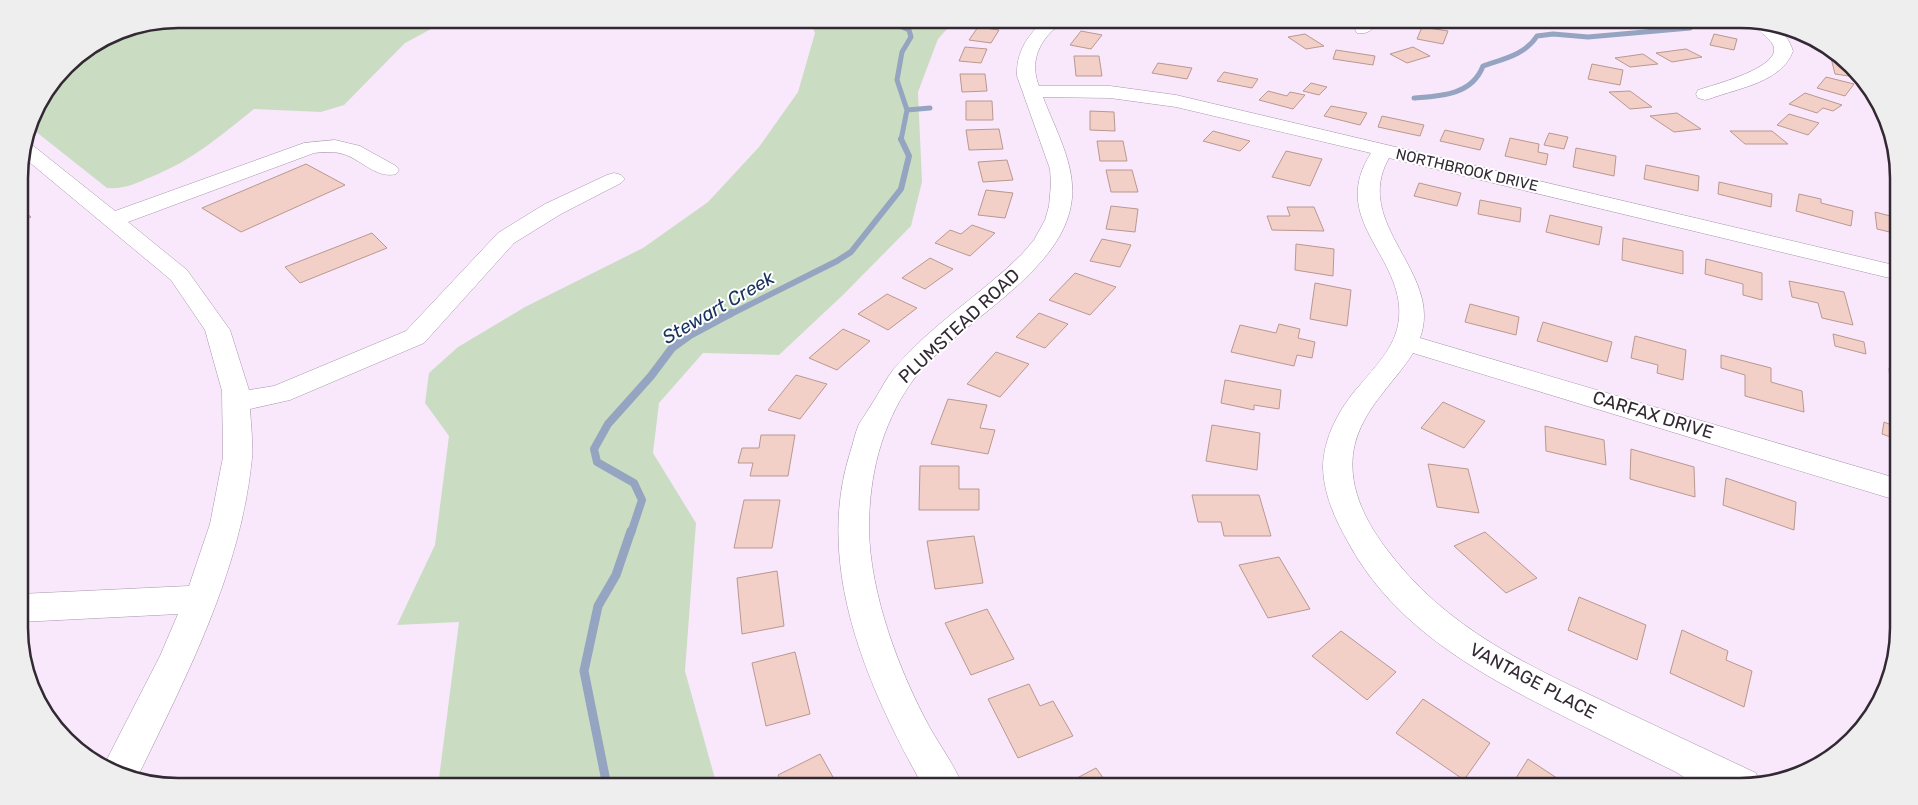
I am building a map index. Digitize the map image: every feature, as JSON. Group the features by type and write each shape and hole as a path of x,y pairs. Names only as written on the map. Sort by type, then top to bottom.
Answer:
{"street":[{"name":"PLUMSTEAD ROAD","path":"939,778 896,698 882,663 862,598 854,546 854,497 860,464 873,425 902,376 924,354 1018,272 1039,250 1053,228 1061,202 1062,180 1060,169 1025,69 1027,54 1044,28"},
{"path":"1705,94 1761,74 1779,63 1784,55 1781,42 1769,30"},
{"name":"NORTHBROOK DRIVE","path":"1032,92 1110,92 1166,99 1890,271"},
{"path":"112,220 311,147 329,145 346,147 389,170"},
{"name":"VANTAGE PLACE","path":"1382,150 1371,172 1368,202 1376,230 1401,274 1409,294 1411,324 1406,342 1396,361 1367,393 1350,418 1340,448 1338,468 1344,500 1358,533 1380,568 1410,602 1443,630 1496,666 1724,777"},
{"path":"30,153 179,275 192,288 213,318 227,354 236,402 239,436 235,486 218,551 201,599 168,678 123,767"},
{"path":"236,402 280,394 415,337 506,238 554,208 614,179"},
{"name":"CARFAX DRIVE","path":"1406,342 1890,487"},
{"path":"28,608 201,599"}],"green space":[{"path":"178,28 433,28 405,43 344,105 321,112 254,109 205,147 180,163 130,186 107,188 35,131 43,111 53,94 71,71 94,53 120,39 129,35 158,29"},
{"path":"813,28 948,28 938,39 918,92 922,182 911,226 844,294 779,355 703,353 659,403 653,453 696,523 685,671 715,778 439,778 459,622 397,625 435,545 449,436 425,403 429,373 458,347 525,307 643,248 708,202 759,147 798,92 815,33"}],"building":[{"path":"977,28 999,30 991,43 969,40"},
{"path":"1422,28 1448,31 1443,44 1417,39"},
{"path":"1081,31 1102,35 1091,49 1070,45"},
{"path":"1305,34 1324,46 1306,49 1288,37"},
{"path":"1714,34 1737,39 1734,50 1710,45"},
{"path":"965,47 987,49 981,63 959,61"},
{"path":"1413,47 1430,56 1407,63 1390,54"},
{"path":"1686,49 1702,57 1672,62 1656,53"},
{"path":"1336,50 1375,56 1373,65 1333,59"},
{"path":"1643,54 1658,64 1630,67 1615,58"},
{"path":"1074,56 1099,56 1102,76 1076,76"},
{"path":"1831,58 1852,76 1835,74"},
{"path":"1158,63 1192,68 1187,79 1152,73"},
{"path":"1592,64 1623,70 1620,85 1588,79"},
{"path":"1224,72 1258,79 1252,88 1217,81"},
{"path":"960,74 985,74 987,91 962,92"},
{"path":"1826,77 1854,84 1845,96 1817,88"},
{"path":"1311,83 1327,87 1319,95 1303,91"},
{"path":"1268,91 1287,96 1290,92 1305,95 1293,109 1259,100"},
{"path":"1630,91 1652,107 1630,109 1609,92"},
{"path":"1805,93 1842,105 1833,111 1823,108 1817,113 1789,104"},
{"path":"966,101 992,101 993,120 966,120"},
{"path":"1331,106 1367,113 1360,125 1324,116"},
{"path":"1090,111 1114,112 1115,131 1090,130"},
{"path":"1677,113 1701,129 1674,132 1650,116"},
{"path":"1789,114 1819,123 1808,135 1777,125"},
{"path":"1382,116 1424,125 1420,136 1378,127"},
{"path":"999,129 1003,149 969,150 966,130"},
{"path":"1445,130 1484,139 1480,150 1440,141"},
{"path":"1213,131 1250,141 1240,151 1203,141"},
{"path":"1730,131 1772,131 1788,144 1745,144"},
{"path":"1549,133 1568,137 1564,149 1544,145"},
{"path":"1510,138 1539,144 1538,152 1548,154 1546,165 1505,156"},
{"path":"1097,141 1123,141 1127,161 1100,161"},
{"path":"1576,148 1616,156 1614,176 1573,167"},
{"path":"1286,151 1322,159 1310,186 1272,177"},
{"path":"1007,160 1013,180 983,182 978,162"},
{"path":"306,164 345,185 241,232 202,208"},
{"path":"1646,165 1699,176 1698,191 1644,179"},
{"path":"1106,170 1132,170 1138,192 1111,192"},
{"path":"1719,182 1772,194 1771,207 1718,194"},
{"path":"1419,183 1461,193 1457,206 1414,196"},
{"path":"986,190 1013,193 1005,218 978,215"},
{"path":"1799,194 1821,199 1821,203 1853,211 1851,226 1796,211"},
{"path":"1480,200 1521,208 1520,222 1478,214"},
{"path":"1111,206 1138,209 1135,232 1106,229"},
{"path":"1287,207 1314,207 1324,231 1272,230 1267,216 1290,216"},
{"path":"1875,212 1890,216 1890,232 1877,229"},
{"path":"1550,215 1602,227 1599,245 1546,232"},
{"path":"972,225 995,233 970,256 935,243 950,230 961,234"},
{"path":"372,233 387,248 300,283 285,267"},
{"path":"1623,238 1683,251 1683,274 1622,260"},
{"path":"1102,239 1131,245 1120,267 1090,261"},
{"path":"1296,244 1334,249 1333,276 1295,270"},
{"path":"930,258 953,269 925,289 902,278"},
{"path":"1706,259 1762,273 1762,300 1743,295 1743,284 1705,274"},
{"path":"1075,273 1116,287 1090,315 1049,300"},
{"path":"1789,281 1844,292 1853,325 1822,318 1818,303 1792,297"},
{"path":"1315,283 1351,290 1347,326 1310,319"},
{"path":"887,294 917,308 888,330 858,314"},
{"path":"1470,304 1519,317 1516,335 1465,322"},
{"path":"1039,313 1068,324 1045,348 1016,337"},
{"path":"1543,322 1612,342 1607,362 1537,341"},
{"path":"1279,324 1300,329 1298,338 1315,342 1312,358 1297,355 1294,366 1231,352 1240,325 1276,333"},
{"path":"843,329 870,341 837,370 809,358"},
{"path":"1833,334 1864,342 1866,354 1835,346"},
{"path":"1635,336 1686,350 1683,380 1657,373 1658,365 1631,358"},
{"path":"996,352 1029,364 1000,397 967,384"},
{"path":"1721,355 1771,368 1771,382 1802,391 1804,412 1745,396 1745,375 1721,368"},
{"path":"796,375 827,384 800,419 768,410"},
{"path":"1225,380 1281,390 1279,409 1254,405 1254,410 1221,403"},
{"path":"948,399 987,405 980,428 995,430 988,454 931,444"},
{"path":"1443,402 1485,421 1464,448 1421,428"},
{"path":"1884,422 1890,424 1890,437 1882,434"},
{"path":"1212,425 1260,433 1257,470 1206,461"},
{"path":"1545,426 1604,440 1606,465 1546,451"},
{"path":"761,435 795,435 788,476 750,476 753,463 738,463 742,448 759,448"},
{"path":"1631,449 1694,467 1695,497 1630,479"},
{"path":"1428,464 1468,469 1479,513 1437,507"},
{"path":"920,466 959,466 959,489 979,489 979,510 919,510"},
{"path":"1726,478 1796,502 1794,530 1723,505"},
{"path":"1192,495 1259,495 1271,536 1224,536 1221,522 1198,522"},
{"path":"744,500 780,500 772,548 734,548"},
{"path":"1485,532 1537,578 1506,593 1454,546"},
{"path":"974,536 983,583 935,589 927,541"},
{"path":"1279,557 1310,609 1268,618 1239,565"},
{"path":"777,571 784,626 742,634 737,578"},
{"path":"1579,597 1646,625 1637,660 1568,630"},
{"path":"987,609 1014,659 971,675 945,623"},
{"path":"1682,630 1728,651 1726,660 1752,671 1744,707 1670,673"},
{"path":"1341,631 1396,672 1367,700 1312,656"},
{"path":"795,652 810,714 766,726 752,663"},
{"path":"1029,684 1040,706 1053,701 1073,736 1018,758 988,699"},
{"path":"1423,699 1490,743 1466,777 1460,777 1396,733"},
{"path":"820,754 833,778 779,778 778,775"},
{"path":"1528,759 1556,777 1517,777"},
{"path":"1096,768 1103,777 1078,777"}],"waterway":[{"name":"Stewart Creek","path":"904,28 909,30 911,37 902,52 897,80 907,110"},
{"path":"1414,98 1445,95 1463,88 1478,76 1483,66 1520,52 1537,36 1553,34 1588,37 1690,28"},
{"path":"907,110 930,108"},
{"name":"Stewart Creek","path":"901,139 907,110"},
{"name":"Stewart Creek","path":"729,315 837,261 851,252 901,189 909,156 901,139"},
{"name":"Stewart Creek","path":"631,533 642,500 634,483 597,462 594,449 608,424 651,376 672,348 690,335 731,313"},
{"name":"Stewart Creek","path":"605,778 584,671 598,606 616,575 631,531"}]}
